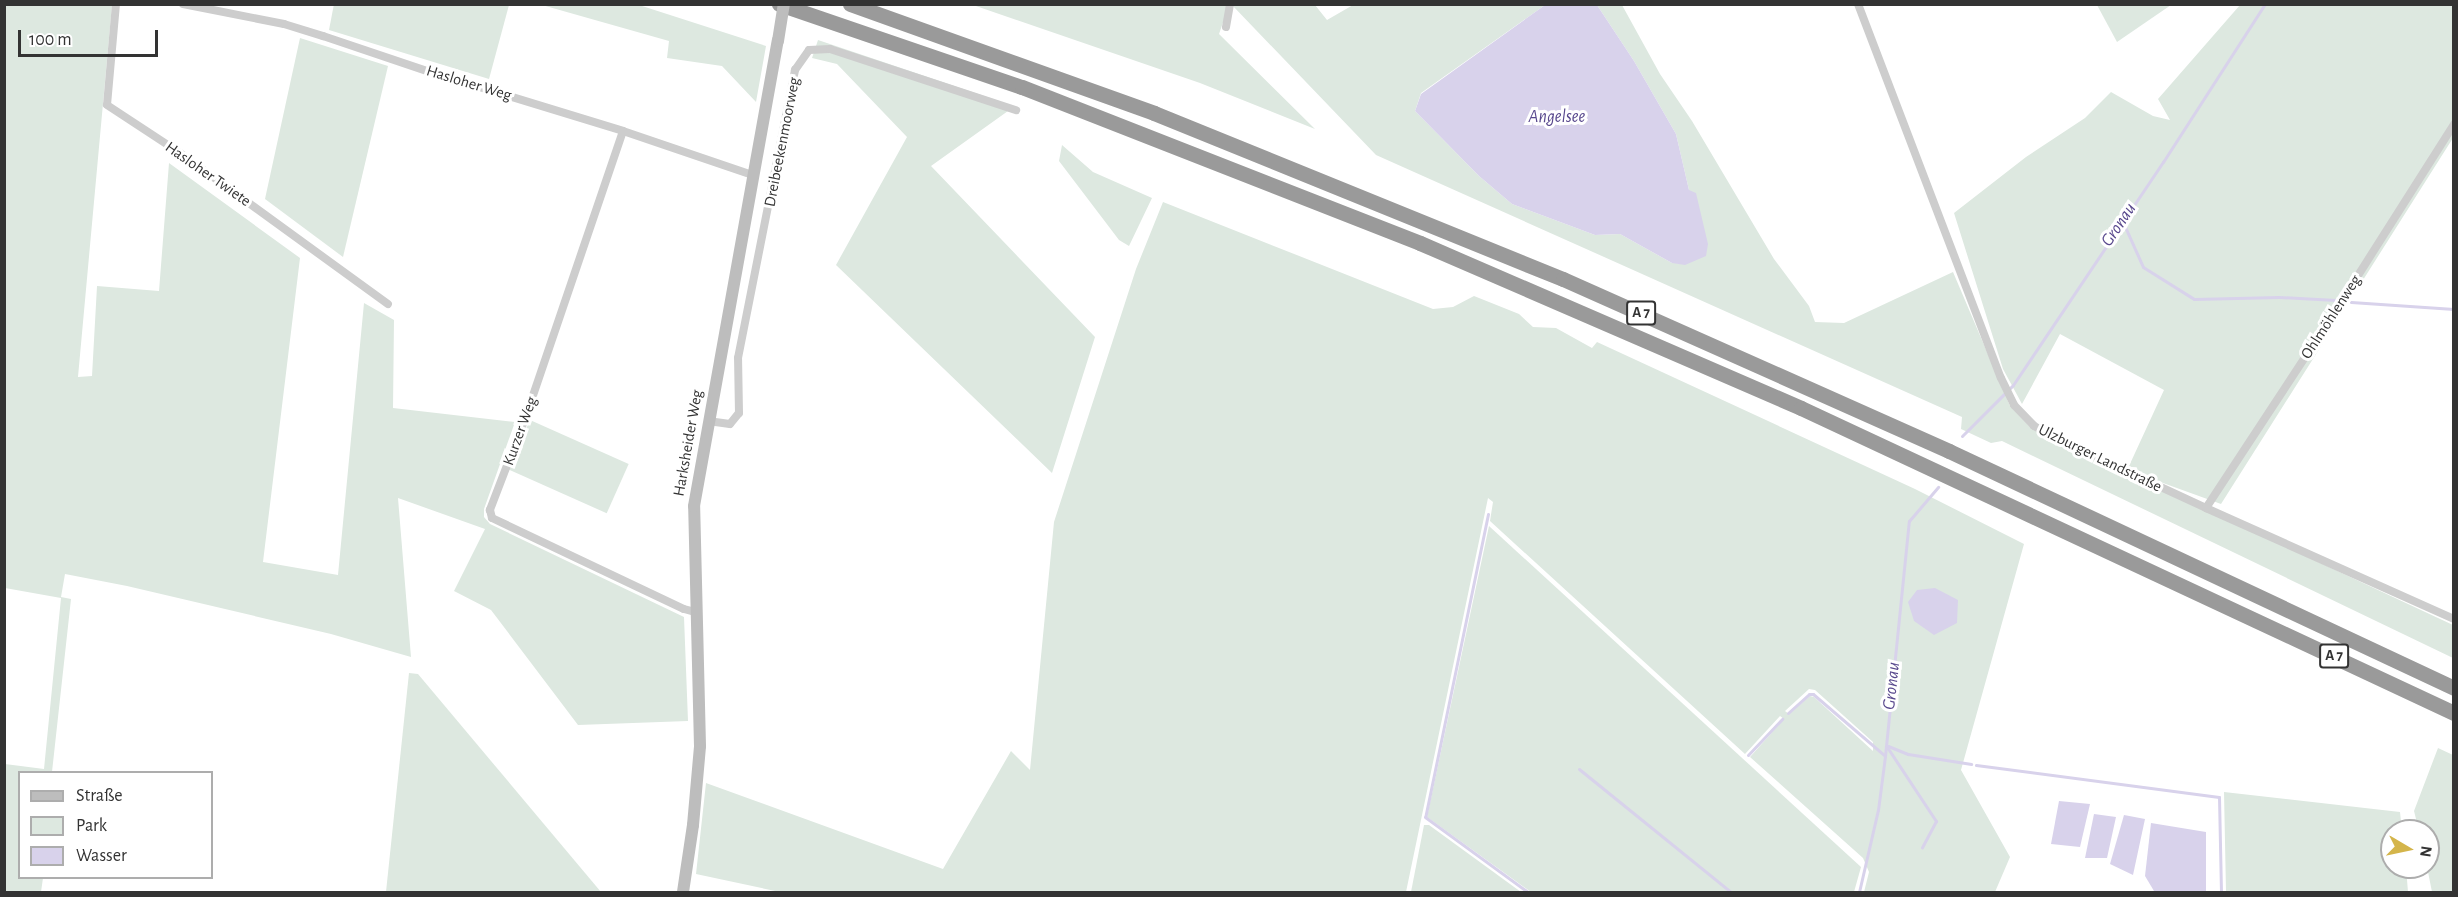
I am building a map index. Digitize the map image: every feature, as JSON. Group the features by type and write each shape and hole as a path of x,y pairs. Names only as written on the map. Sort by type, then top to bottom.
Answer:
{"highway":[{"name":"A 7","path":"779,4 1022,87 1420,243 1801,408 2454,713"},
{"name":"A 7","path":"850,4 1154,113 1563,279 1949,451 2454,688"}],"main road":[{"name":"Harksheider Weg","path":"683,892 700,746 694,506 784,4"}],"street":[{"name":"Hasloher Twiete","path":"116,4 107,105 190,160 388,304"},
{"name":"Hasloher Weg","path":"183,4 284,24 624,131 752,175"},
{"path":"1226,27 1230,4"},
{"name":"Ulzburger Landstraße","path":"1858,4 2001,378 2014,405 2034,426 2206,508 2454,619"},
{"name":"Dreibeekenmoorweg","path":"708,421 730,424 740,413 738,357 795,70 809,51 830,49 1016,110"},
{"name":"Ohlmöhlenweg","path":"2206,508 2338,307 2454,124"},
{"name":"Kurzer Weg","path":"624,131 526,416 490,510 492,518 684,609 695,612"}],"green space":[{"path":"334,4 509,5 489,79 329,30"},
{"path":"5,5 112,5 78,377 92,376 97,286 159,291 169,163 300,258 263,562 338,575 364,303 394,320 393,408 515,422 484,509 484,517 490,524 684,617 688,721 578,725 491,610 454,591 485,529 398,498 411,657 331,634 127,586 65,574 61,597 71,599 52,771 18,771 18,879 43,879 41,892 5,892 5,764 44,769 61,598 5,588"},
{"path":"542,5 639,5 766,46 756,102 722,66 667,58 669,41"},
{"path":"973,5 1229,5 1219,34 1315,129 1200,83"},
{"path":"1232,5 1315,5 1327,20 1353,5 1545,5 1421,93 1415,111 1479,176 1512,204 1595,235 1620,234 1672,263 1689,190 1676,134 1634,61 1597,5 1622,5 1660,74 1692,121 1774,259 1809,306 1815,322 1844,323 1953,272 2010,406 2031,428 2453,625 2453,658 2002,441 1991,443 1961,429 1962,417 1376,155"},
{"path":"2097,5 2171,5 2117,42"},
{"path":"2240,5 2453,5 2453,138 2221,504 2152,479 2129,466 2164,390 2060,334 2022,404 2003,369 1954,213 2026,157 2085,118 2111,92 2153,116 2170,120 2158,99"},
{"path":"300,38 388,66 343,257 265,199"},
{"path":"818,40 999,101 1008,111 931,166 1095,337 1052,473 836,265 907,137 837,64 812,58"},
{"path":"1062,145 1093,172 1152,198 1129,246 1119,240 1059,161"},
{"path":"1163,202 1433,309 1453,307 1474,296 1519,314 1533,327 1556,328 1592,348 1597,342 1915,489 2024,544 1961,770 2010,857 1995,892 1864,892 1869,872 1863,858 1750,757 1784,719 1780,716 1745,754 1490,521 1493,502 1488,498 1406,892 780,892 696,874 706,783 943,869 1011,751 1030,770 1054,522 1136,269","holes":["1809,689 1815,690 1873,742 1873,751 1814,697 1810,696 1789,714 1785,711"]},
{"path":"530,420 629,464 607,513 508,469"},
{"path":"1489,526 1861,867 1854,892 1531,892 1427,817"},
{"path":"409,673 418,674 601,892 386,892"},
{"path":"2438,748 2453,755 2453,892 2432,892 2429,879 2440,879 2440,819 2416,819 2414,811"},
{"path":"2224,792 2400,812 2401,819 2380,819 2380,879 2407,879 2408,892 2226,892"},
{"path":"1424,825 1429,825 1521,892 1411,892"}],"water":[{"name":"Angelsee","path":"1545,5 1597,5 1634,61 1676,134 1689,190 1696,193 1708,244 1706,256 1685,265 1672,263 1620,234 1595,235 1512,204 1479,176 1415,111 1421,94"},
{"path":"1935,588 1958,600 1957,623 1934,635 1914,621 1908,602 1917,590"},
{"path":"2059,801 2090,804 2080,847 2051,844"},
{"path":"2094,814 2116,817 2107,858 2085,858"},
{"path":"2124,815 2145,819 2133,875 2110,864"},
{"path":"2151,823 2206,832 2206,892 2154,891 2145,876"}],"waterway":[{"name":"Gronau","path":"1962,436 2013,385 2163,162 2265,4"},
{"path":"2122,220 2143,267 2194,299 2279,297 2336,300"},
{"path":"2351,302 2454,309"},
{"name":"Gronau","path":"1859,892 1878,810 1909,521 1938,487"},
{"path":"1488,514 1425,817 1528,892"},
{"path":"1788,713 1809,694 1813,694 1885,756"},
{"path":"1748,755 1782,719"},
{"path":"1888,746 1908,754 1971,764"},
{"path":"1887,747 1936,821 1922,847"},
{"path":"1976,765 2219,797 2221,892"},
{"path":"1579,769 1731,892"}]}
